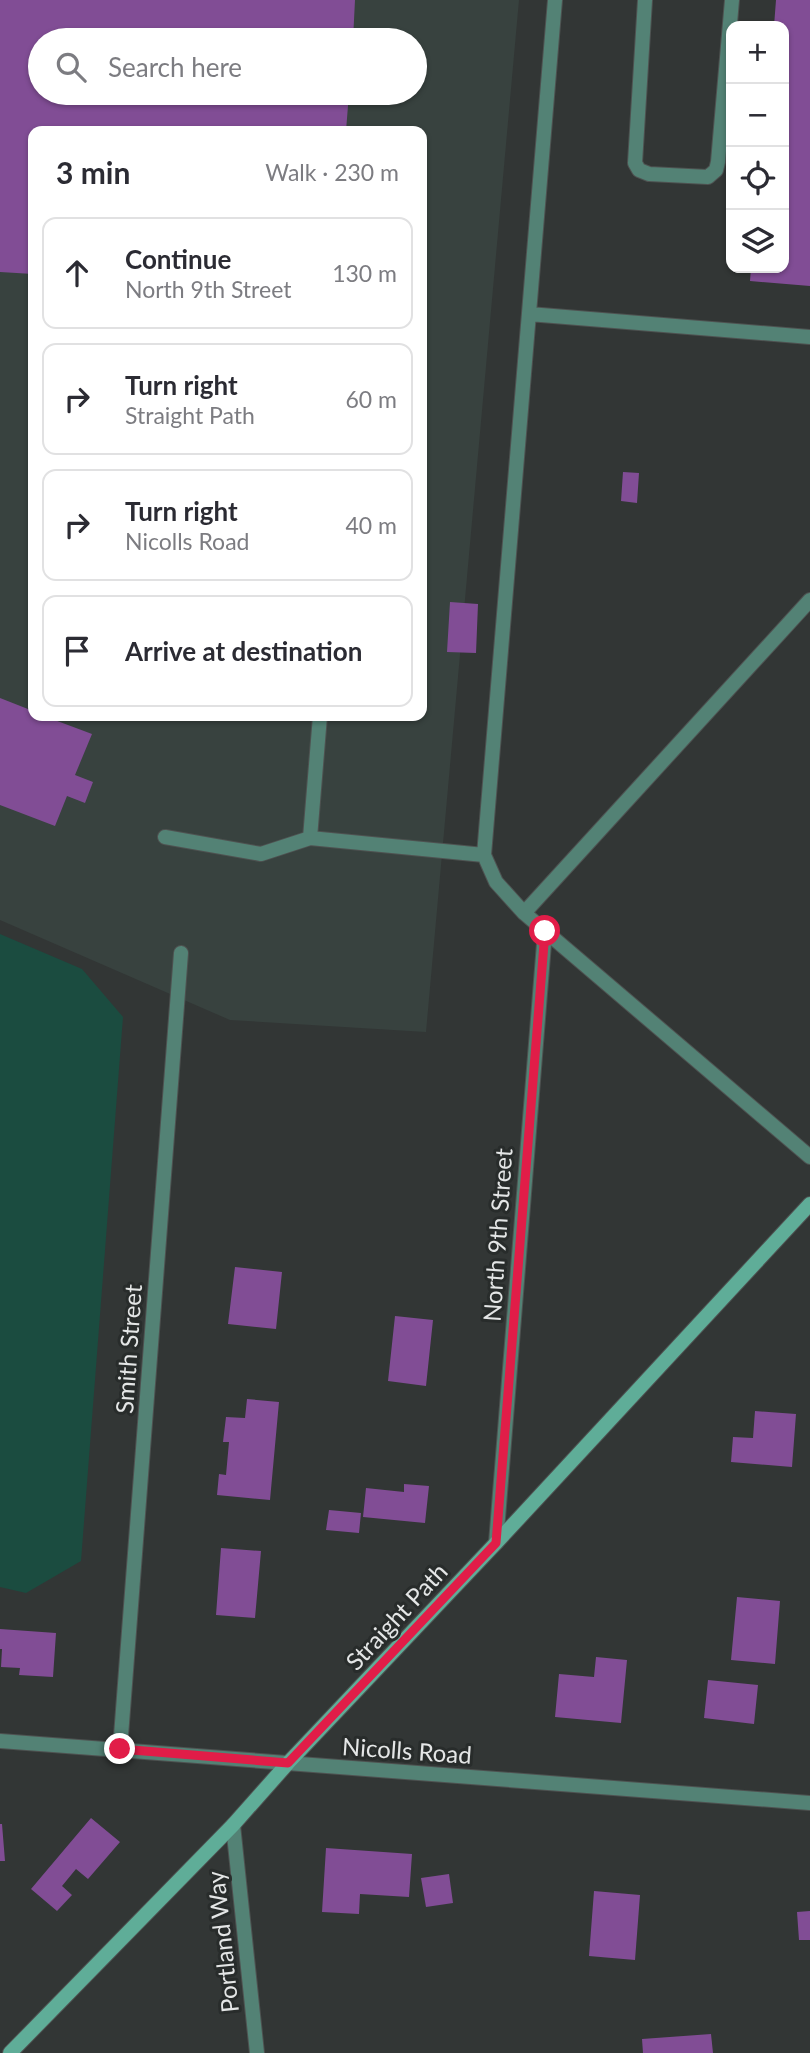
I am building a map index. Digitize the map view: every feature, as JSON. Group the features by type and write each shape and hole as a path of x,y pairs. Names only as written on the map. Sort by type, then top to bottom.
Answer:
{"main road":[{"name":"Straight Path","path":"10,2053 233,1825 810,1204"}],"street":[{"path":"555,0 484,855 496,882 524,913 810,1157"},
{"path":"645,0 635,163 639,170 649,174 708,177 716,170 719,162 732,0"},
{"path":"529,314 810,337"},
{"path":"524,913 810,600"},
{"path":"310,838 320,721"},
{"path":"165,837 261,854 310,838 484,855"},
{"name":"North 9th Street","path":"496,1543 545,931"},
{"name":"Smith Street","path":"120,1749 181,953"},
{"name":"Nicolls Road","path":"0,1741 810,1802"},
{"name":"Portland Way","path":"233,1825 257,2053"}],"shaded area":[{"path":"0,0 519,0 426,1032 230,1020 0,920"}],"green space":[{"path":"0,934 82,969 123,1017 81,1561 26,1593 0,1587"}],"building":[{"path":"0,0 355,0 354,28 28,28 28,105 348,105 346,126 28,126 28,274 0,272"},
{"path":"776,0 810,0 810,286 750,281 751,273 789,273 789,21 774,21"},
{"path":"623,472 639,473 637,503 621,501"},
{"path":"450,602 478,604 476,653 447,652"},
{"path":"0,698 28,709 28,721 57,721 92,734 75,775 93,782 85,803 67,796 55,826 0,805"},
{"path":"235,1267 282,1272 276,1329 228,1324"},
{"path":"395,1316 433,1320 426,1386 388,1381"},
{"path":"247,1399 279,1402 270,1500 217,1495 219,1474 226,1475 229,1442 223,1442 226,1417 245,1418"},
{"path":"755,1411 796,1414 792,1467 731,1462 733,1437 753,1438"},
{"path":"404,1484 429,1486 425,1523 363,1517 366,1488 404,1492"},
{"path":"329,1510 361,1513 359,1533 326,1530"},
{"path":"221,1548 261,1551 255,1618 216,1615"},
{"path":"737,1597 780,1601 775,1664 731,1660"},
{"path":"0,1629 56,1633 53,1677 19,1675 20,1668 1,1667"},
{"path":"596,1657 627,1660 621,1723 555,1717 559,1674 594,1677"},
{"path":"708,1680 758,1685 754,1724 704,1718"},
{"path":"91,1818 120,1842 88,1879 76,1869 62,1886 72,1895 57,1911 31,1889"},
{"path":"2,1824 5,1861 0,1861"},
{"path":"326,1848 412,1854 409,1897 360,1894 359,1914 322,1912"},
{"path":"449,1874 453,1903 426,1907 421,1878"},
{"path":"594,1891 640,1895 635,1960 589,1956"},
{"path":"810,1911 810,1940 799,1940 797,1912"},
{"path":"711,2034 713,2053 643,2053 642,2039"}],"route":[{"path":"120,1749 288,1763 496,1543 545,931"}]}
